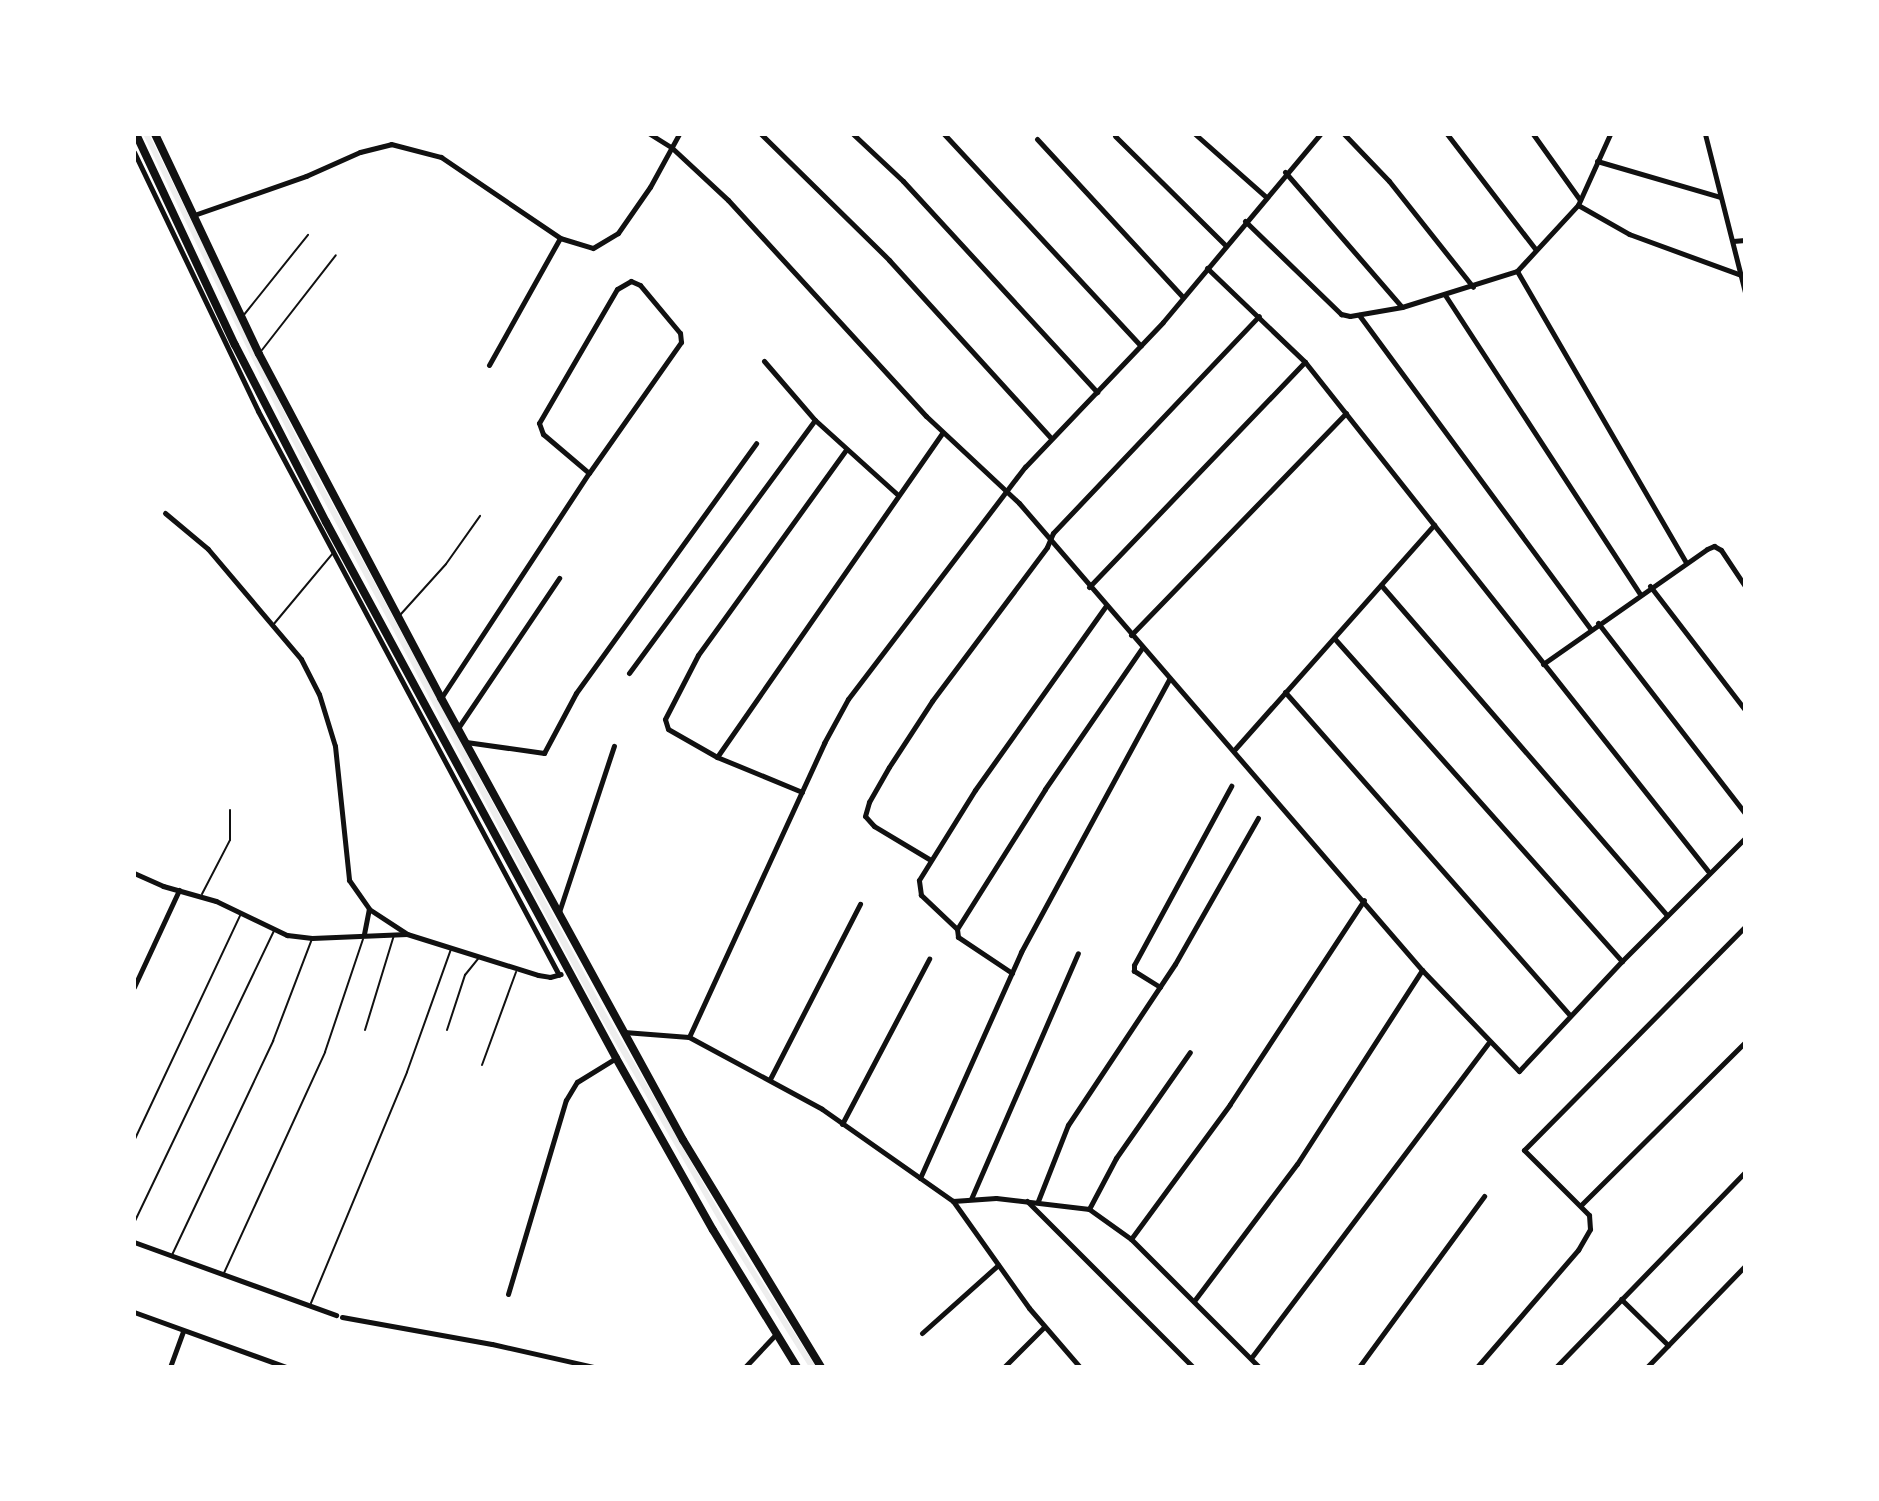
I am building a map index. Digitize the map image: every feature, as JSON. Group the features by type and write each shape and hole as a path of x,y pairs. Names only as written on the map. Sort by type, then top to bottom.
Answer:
{"highway":[{"path":"136,134 287,447 616,1058 713,1230 797,1367"},
{"path":"155,134 259,354 397,617 623,1032 736,1231 821,1367"}],"street":[{"path":"650,134 671,147 764,237 942,433 1006,491 1169,679 1235,749 1422,970 1488,1043 1519,1071 1708,871 1745,838"},
{"path":"193,215 306,176 360,152 391,144 426,151 456,165 560,238 593,248 610,241 650,187 679,134"},
{"path":"761,134 889,260 1051,438"},
{"path":"853,134 903,181 1097,392"},
{"path":"944,134 1141,346"},
{"path":"1195,134 1265,196"},
{"path":"689,1037 848,699 1006,491 1051,438 1141,346 1320,134"},
{"path":"1344,134 1389,181 1473,287"},
{"path":"1447,134 1536,250"},
{"path":"1533,134 1579,203 1629,234 1741,275"},
{"path":"1245,221 1341,314 1359,315 1402,307 1517,271 1579,203 1610,134"},
{"path":"1705,134 1745,292"},
{"path":"1115,136 1225,245"},
{"path":"1037,139 1183,297"},
{"path":"134,152 258,411 559,975"},
{"path":"1597,161 1720,198"},
{"path":"1285,172 1402,307"},
{"path":"489,365 560,238"},
{"path":"1733,241 1745,240"},
{"path":"1207,268 1305,362 1708,871"},
{"path":"1517,271 1686,562"},
{"path":"441,698 589,473 681,342 680,333 640,285 631,281 617,289 539,423 547,439 589,473"},
{"path":"1445,295 1639,593"},
{"path":"1359,315 1590,628"},
{"path":"929,859 869,822 865,809 917,723 1055,530 1259,316"},
{"path":"764,361 815,420 897,494"},
{"path":"1089,587 1305,362"},
{"path":"1131,635 1346,413"},
{"path":"629,673 815,420"},
{"path":"717,757 942,433"},
{"path":"465,742 544,753 576,693 756,443"},
{"path":"802,792 717,757 668,729 667,714 698,655 846,450"},
{"path":"165,513 208,549 301,659 319,694 335,746 346,866 355,892 369,909 407,934 452,948 550,977 569,969"},
{"path":"1235,749 1434,525"},
{"path":"1543,664 1639,593 1707,549 1718,547 1745,586"},
{"path":"458,728 559,578"},
{"path":"1381,585 1667,915"},
{"path":"1650,586 1745,710"},
{"path":"1012,973 964,941 957,929 918,889 929,859 1106,606"},
{"path":"1598,623 1745,813"},
{"path":"1334,638 1622,961"},
{"path":"957,929 1045,789 1142,648"},
{"path":"920,1178 1012,973 1169,679"},
{"path":"1285,692 1570,1015"},
{"path":"558,914 614,746"},
{"path":"1160,987 1134,971 1134,965 1231,786"},
{"path":"1038,1201 1068,1125 1160,987 1258,818"},
{"path":"134,873 201,895 274,930 312,938 407,934"},
{"path":"134,987 179,890"},
{"path":"1131,1239 1230,1104 1364,900"},
{"path":"770,1079 860,904"},
{"path":"364,934 369,909"},
{"path":"1477,1367 1586,1238 1591,1222 1581,1205 1524,1150 1745,927"},
{"path":"971,1199 1078,953"},
{"path":"842,1125 929,959"},
{"path":"1194,1301 1297,1164 1422,970"},
{"path":"623,1032 689,1037 770,1079 953,1201 1044,1327 1080,1367"},
{"path":"1581,1205 1745,1042"},
{"path":"1251,1358 1488,1043"},
{"path":"1089,1209 1116,1158 1190,1052"},
{"path":"508,1294 566,1100 577,1082 616,1058"},
{"path":"1556,1367 1745,1172"},
{"path":"1359,1367 1484,1196"},
{"path":"1026,1200 1193,1367"},
{"path":"953,1201 1026,1200 1089,1209 1131,1239 1259,1367"},
{"path":"134,1242 339,1316 492,1344 594,1367"},
{"path":"922,1333 998,1265"},
{"path":"1647,1367 1745,1266"},
{"path":"1621,1299 1668,1345"},
{"path":"134,1312 286,1367"},
{"path":"1004,1367 1044,1327"},
{"path":"170,1367 183,1331"},
{"path":"745,1367 776,1334"}],"lane":[{"path":"242,318 308,235"},
{"path":"259,354 336,255"},
{"path":"397,617 446,564 480,516"},
{"path":"273,625 334,553"},
{"path":"201,895 230,840 230,810"},
{"path":"134,1141 241,914"},
{"path":"134,1223 274,930"},
{"path":"222,1276 325,1052 364,934"},
{"path":"365,1030 394,934"},
{"path":"171,1256 282,1021 312,938"},
{"path":"309,1307 407,1072 452,948"},
{"path":"447,1030 465,975 482,955"},
{"path":"482,1065 517,967"}],"shaded area":[{"path":"143,134 149,134 297,438 603,1008 734,1237 816,1367 809,1367 729,1239 597,1011 292,441"}]}
